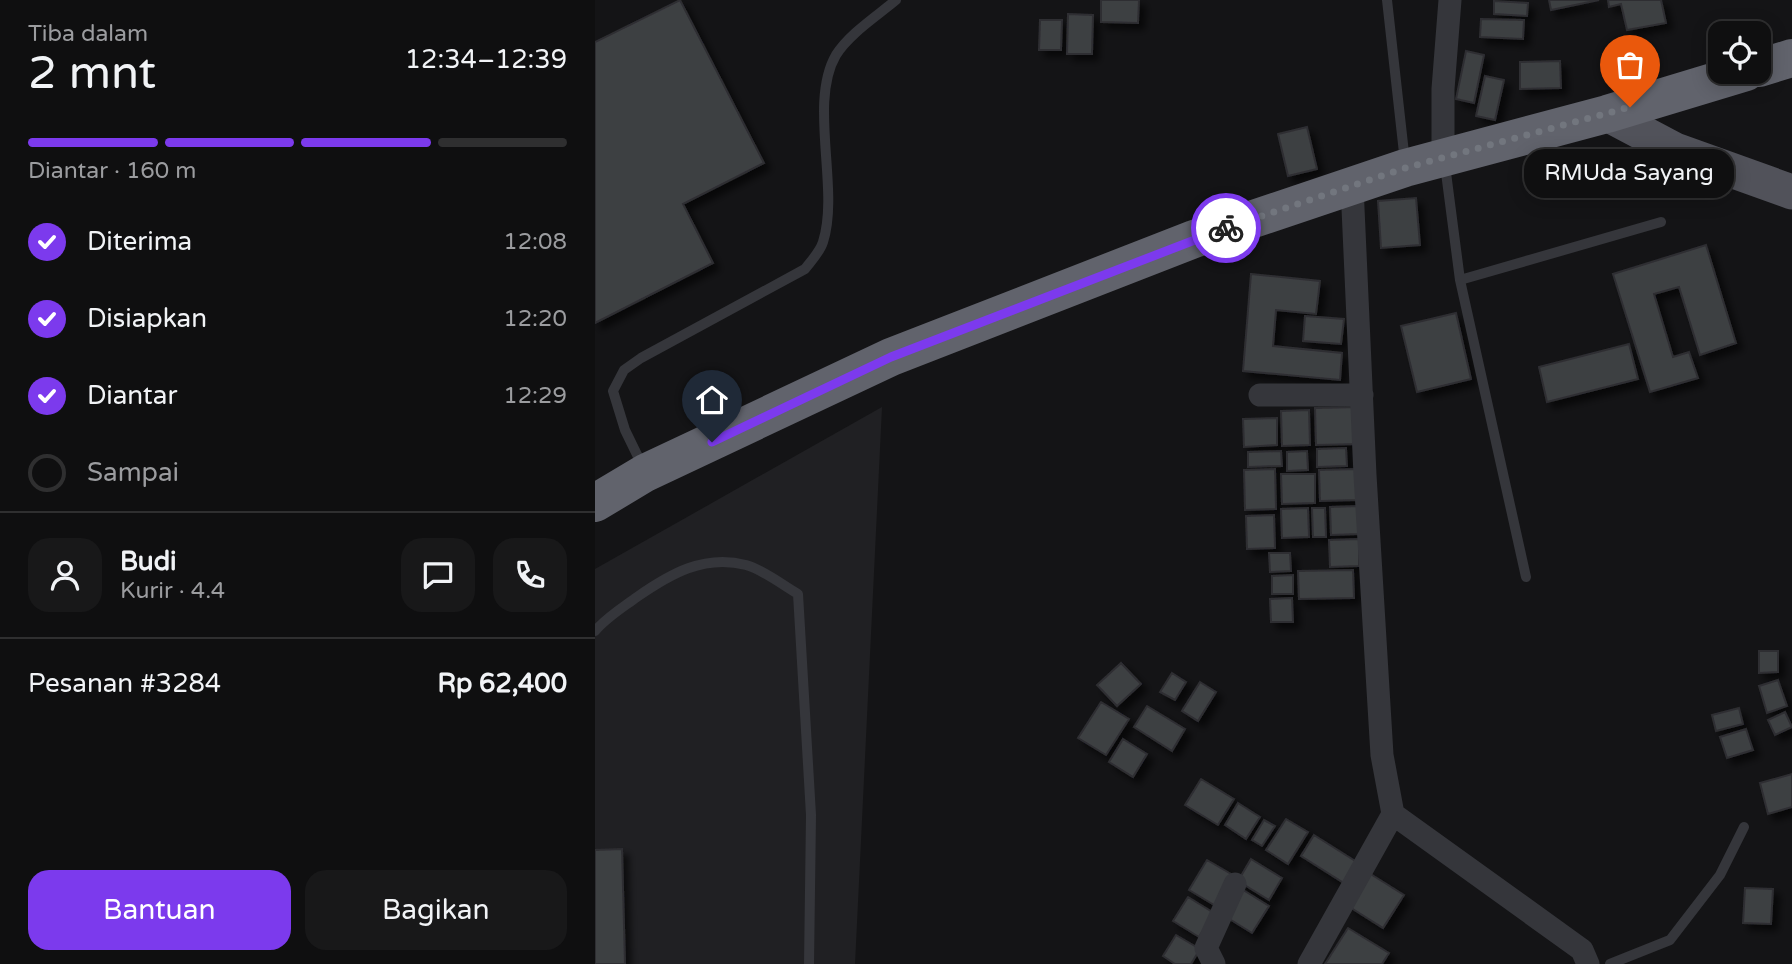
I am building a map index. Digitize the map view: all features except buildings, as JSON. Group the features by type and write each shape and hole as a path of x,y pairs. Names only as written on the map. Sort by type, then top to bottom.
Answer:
{"highway":[{"path":"1771,64 1792,58"},
{"path":"595,503 645,473 891,357 1193,239 1405,168 1607,114 1708,83"}],"main road":[{"path":"1607,114 1675,150 1792,192"}],"street":[{"path":"1444,158 1443,89 1450,0"},
{"path":"1309,964 1393,814 1383,755 1352,186"},
{"path":"1260,395 1362,395"},
{"path":"1393,814 1582,950 1588,964"},
{"path":"1214,964 1206,948 1235,884"}],"lane":[{"path":"645,473 625,430 613,391 624,370 641,358 805,269 823,244 828,206 825,127 828,73 838,52 895,0"},
{"path":"1387,0 1405,168"},
{"path":"1444,158 1460,280 1526,577"},
{"path":"1460,280 1661,222"},
{"path":"595,631 606,618 660,580 680,570 720,561 748,565 798,594 811,815 809,964"},
{"path":"1610,964 1670,940 1720,875 1744,827"}],"shaded area":[{"path":"882,407 855,964 595,964 595,569"}],"way so far":[{"path":"1226,228 1405,168 1630,107"}],"place":[{"name":"RMUda Sayang","path":"1630,107"}],"route":[{"path":"712,442 891,357 1226,228"}]}
